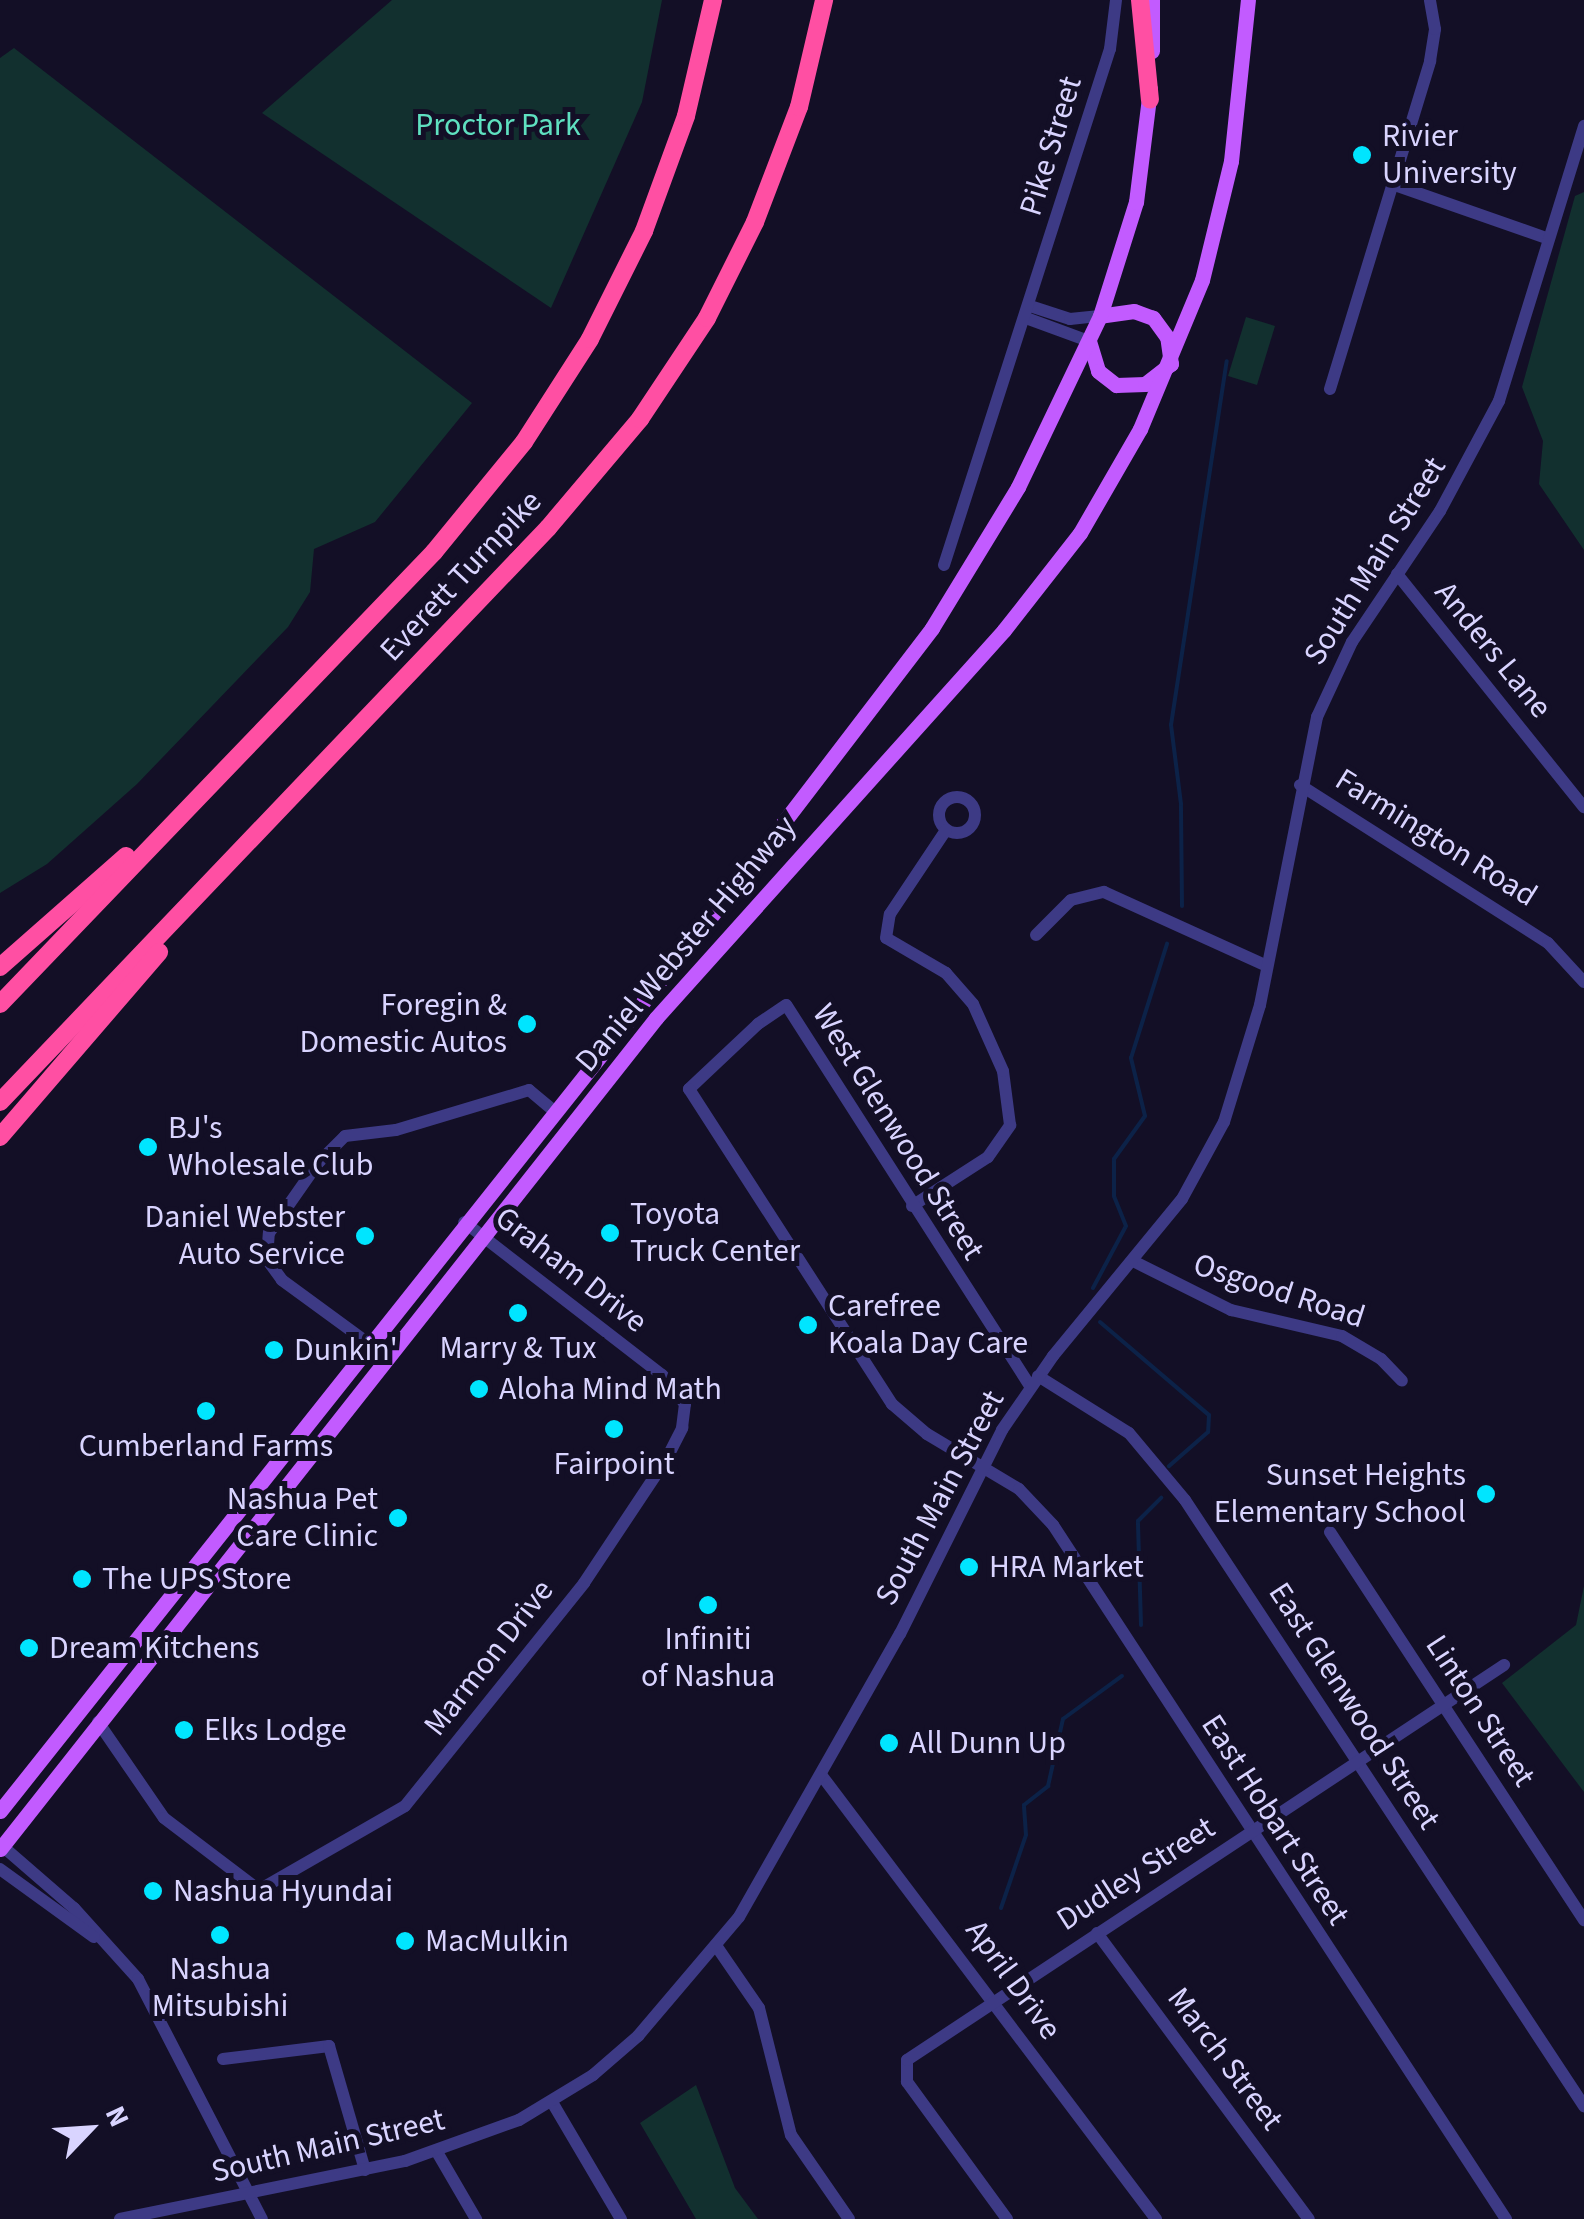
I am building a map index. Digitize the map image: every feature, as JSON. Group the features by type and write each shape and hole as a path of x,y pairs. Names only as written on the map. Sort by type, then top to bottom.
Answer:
{"highway":[{"path":"691,97 704,0"},
{"name":"Everett Turnpike","path":"0,1004 434,552 524,442 628,268 691,97 713,0"},
{"name":"Everett Turnpike","path":"0,1102 575,498 676,369 731,273 772,183 802,97 824,0"},
{"path":"1140,0 1150,100"},
{"path":"0,1137 295,794"},
{"path":"0,967 130,852 153,842"}],"main road":[{"name":"Daniel Webster Highway","path":"0,1810 920,645 1002,515 1100,316 1134,213 1150,100 1152,0"},
{"name":"Daniel Webster Highway","path":"1,1847 480,1234 698,967 1044,583 1112,482 1171,364 1225,191 1248,0"},
{"path":"1089,341 1098,371 1116,385 1145,384 1171,364 1167,337 1153,318 1128,310 1100,316"}],"street":[{"name":"Pike Street","path":"944,565 1110,49 1116,0"},
{"path":"1330,389 1434,43 1430,0"},
{"name":"South Main Street","path":"121,2219 437,2152 552,2102 638,2036 717,1947 822,1776 983,1466 1034,1381 1182,1199 1224,1122 1268,966 1300,785 1327,691 1474,453 1499,401 1549,238 1578,170 1584,126"},
{"path":"1392,184 1549,238"},
{"path":"1028,312 1070,319 1100,316"},
{"path":"1028,312 1089,341"},
{"name":"Anders Lane","path":"1397,574 1584,807"},
{"name":"Farmington Road","path":"1300,785 1548,943 1584,982"},
{"path":"912,1206 988,1157 1010,1124 1002,1070 973,1004 946,973 886,938 890,914 946,830"},
{"path":"1036,936 1071,900 1104,892 1268,966"},
{"name":"West Glenwood Street","path":"689,1089 786,1006 912,1206 1034,1381"},
{"name":"East Hobart Street","path":"689,1089 877,1386 926,1434 1019,1489 1053,1525 1249,1833 1506,2219"},
{"path":"368,1344 282,1280 267,1259 269,1234 318,1162 346,1136 396,1130 529,1090 553,1110"},
{"name":"Graham Drive","path":"464,1222 662,1375 685,1404"},
{"name":"Osgood Road","path":"1133,1261 1231,1310 1342,1336 1381,1359 1402,1381"},
{"name":"East Glenwood Street","path":"1034,1381 1146,1449 1584,2106"},
{"name":"Marmon Drive","path":"98,1722 164,1818 242,1882 270,1887 382,1824 416,1795 584,1583 667,1458 682,1428 685,1404"},
{"name":"Linton Street","path":"1330,1532 1584,1920"},
{"name":"Dudley Street","path":"1007,2219 904,2069 907,2060 1504,1664"},
{"name":"April Drive","path":"822,1776 1156,2219"},
{"path":"1,1847 74,1908 151,1998 262,2219"},
{"path":"0,1869 64,1921 97,1938"},
{"name":"March Street","path":"1097,1932 1309,2219"},
{"path":"717,1947 759,2008 791,2135 849,2219"},
{"path":"223,2060 329,2046 365,2170"},
{"path":"552,2102 621,2219"},
{"path":"437,2152 476,2219"}],"green space":[{"name":"Proctor Park","path":"392,0 662,0 642,102 551,308 262,113"},
{"path":"14,48 472,403 375,522 314,549 310,592 288,627 137,784 47,864 0,893 0,58"},
{"path":"1584,192 1584,550 1539,484 1543,441 1522,387 1575,196"},
{"path":"1246,317 1275,326 1257,385 1228,376"},
{"path":"1584,1586 1584,1792 1502,1683 1576,1625"},
{"path":"696,2085 735,2188 758,2219 696,2219 640,2123"}],"waterway":[{"path":"1182,906 1181,804 1171,725 1227,361"},
{"path":"1093,1288 1126,1226 1114,1196 1114,1159 1145,1116 1131,1058 1167,944"},
{"path":"1100,1322 1209,1415 1208,1432 1169,1466"},
{"path":"1141,1625 1138,1521 1161,1498"},
{"path":"1001,1908 1026,1835 1024,1805 1048,1786 1063,1719 1122,1676"}],"place":[{"name":"Rivier University","path":"1362,155"},
{"name":"Foregin & Domestic Autos","path":"527,1024"},
{"name":"BJ's Wholesale Club","path":"148,1147"},
{"name":"Toyota Truck Center","path":"610,1233"},
{"name":"Daniel Webster Auto Service","path":"365,1236"},
{"name":"Marry & Tux","path":"518,1313"},
{"name":"Carefree Koala Day Care","path":"808,1325"},
{"name":"Dunkin'","path":"274,1350"},
{"name":"Aloha Mind Math","path":"479,1389"},
{"name":"Cumberland Farms","path":"206,1411"},
{"name":"Fairpoint","path":"614,1429"},
{"name":"Sunset Heights Elementary School","path":"1486,1494"},
{"name":"Nashua Pet Care Clinic","path":"398,1518"},
{"name":"HRA Market","path":"969,1567"},
{"name":"The UPS Store","path":"82,1579"},
{"name":"Infiniti of Nashua","path":"708,1605"},
{"name":"Dream Kitchens","path":"29,1648"},
{"name":"Elks Lodge","path":"184,1730"},
{"name":"All Dunn Up","path":"889,1743"},
{"name":"Nashua Hyundai","path":"153,1891"},
{"name":"Nashua Mitsubishi","path":"220,1935"},
{"name":"MacMulkin","path":"405,1941"}]}
